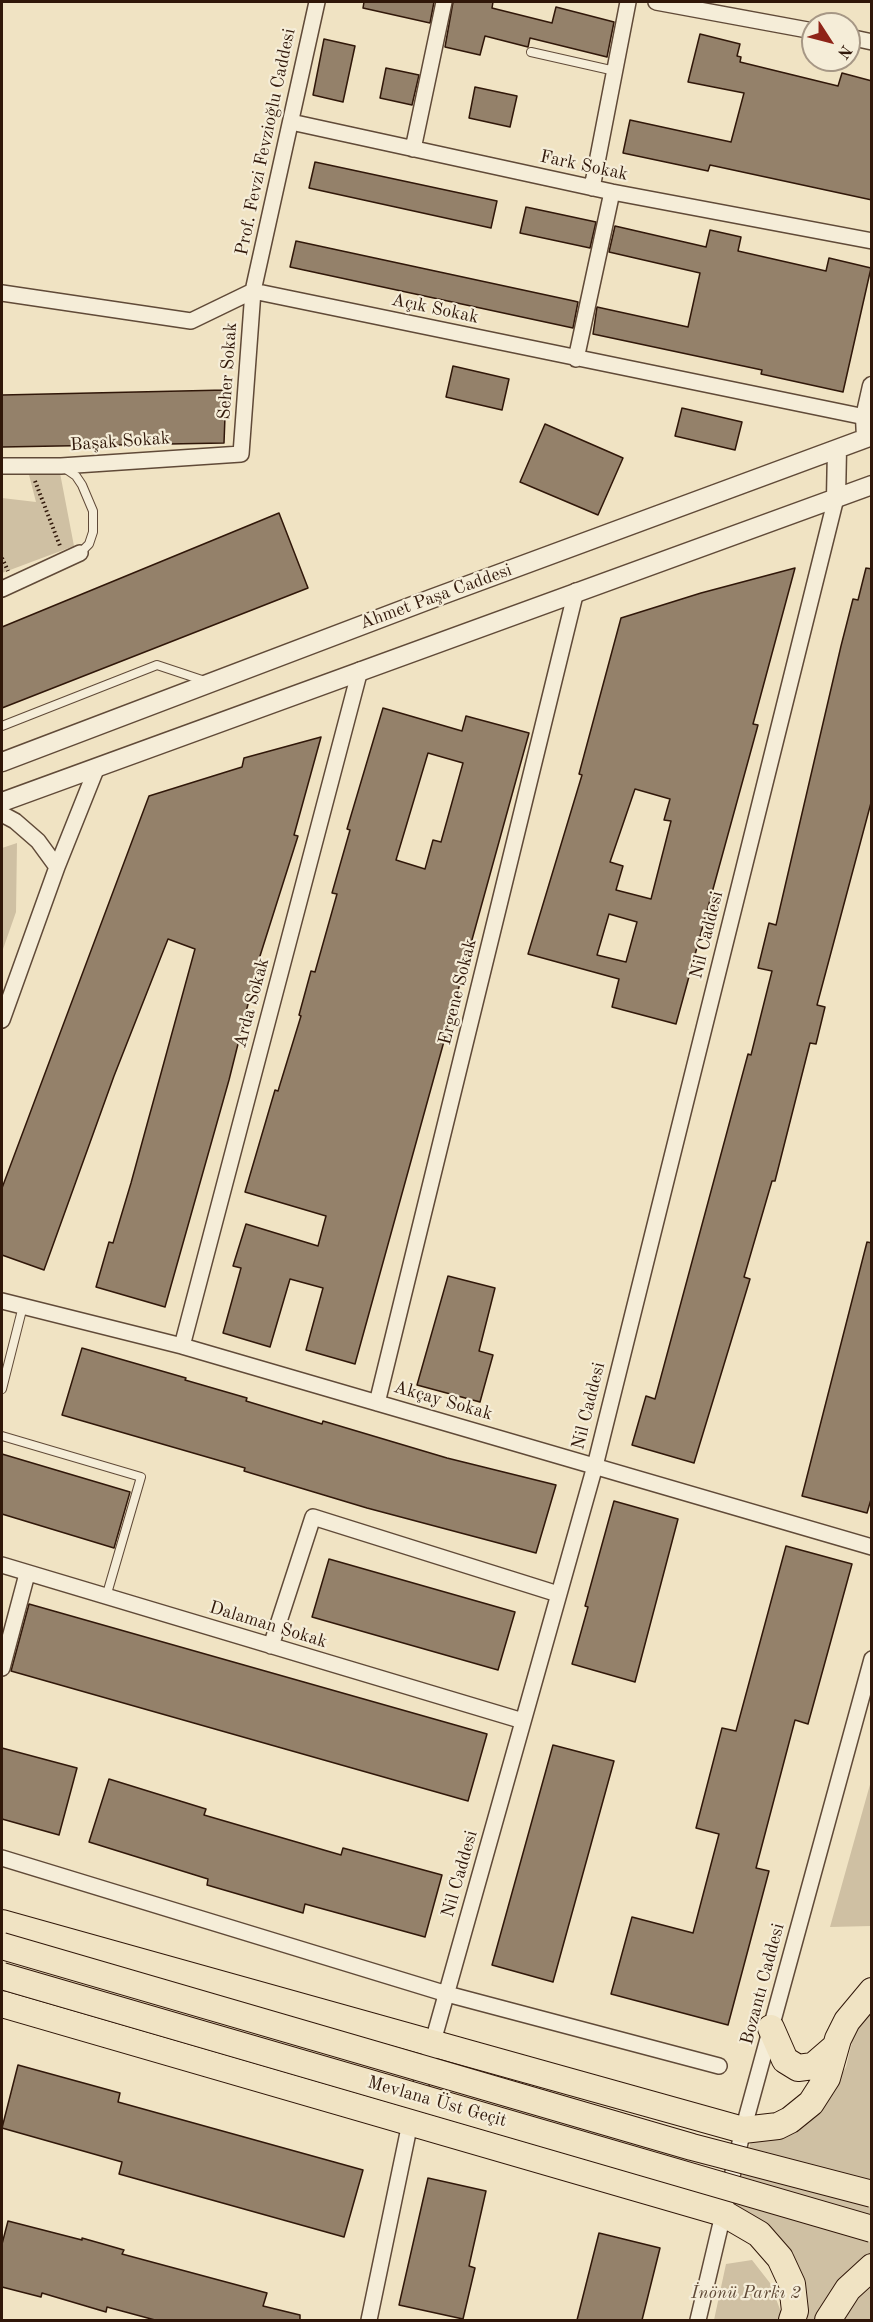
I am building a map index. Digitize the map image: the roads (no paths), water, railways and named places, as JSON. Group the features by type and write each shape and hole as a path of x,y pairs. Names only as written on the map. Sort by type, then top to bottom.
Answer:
{"highway":[{"path":"2,1923 743,2130 778,2126 801,2112 824,2084 835,2047 852,2014 872,1991"},
{"name":"Mevlana Üst Geçit","path":"2,1946 692,2147 872,2194"},
{"name":"Mevlana Üst Geçit","path":"2,1976 872,2229"},
{"path":"2,2004 723,2213 759,2234 780,2258 792,2284 795,2311 792,2320"},
{"path":"315,2096 343,2096 361,2087 371,2073 374,2062 369,2044 334,2015"},
{"path":"771,2028 785,2060 798,2068 813,2066 835,2047"},
{"path":"626,2184 652,2184 674,2176 683,2165 687,2148 682,2132 672,2118 650,2104"},
{"path":"828,2320 848,2289 872,2267"}],"street":[{"name":"Prof. Fevzi Fevzioğlu Caddesi","path":"254,291 317,2"},
{"path":"413,149 444,2"},
{"path":"592,188 628,2"},
{"path":"656,2 801,29"},
{"name":"Fark Sokak","path":"291,122 592,188 872,241"},
{"path":"576,358 612,192"},
{"path":"2,293 191,321 254,291"},
{"name":"Açık Sokak","path":"254,291 865,417"},
{"name":"Seher Sokak","path":"241,454 254,291"},
{"path":"869,437 865,417 872,386"},
{"name":"Ahmet Paşa Caddesi","path":"2,762 209,682 869,437"},
{"path":"836,498 837,449"},
{"name":"Başak Sokak","path":"2,466 61,466 241,454"},
{"path":"2,802 872,485"},
{"name":"Nil Caddesi","path":"369,2320 410,2123 595,1466 836,498"},
{"path":"2,589 80,553"},
{"name":"Ergene Sokak","path":"377,1402 576,591"},
{"name":"Arda Sokak","path":"182,1346 360,670"},
{"path":"2,1020 57,867 97,767"},
{"path":"2,814 15,821 38,841 57,867"},
{"name":"Akçay Sokak","path":"2,1301 182,1346 872,1547"},
{"path":"272,1646 313,1517 558,1594"},
{"name":"Dalaman Sokak","path":"2,1566 523,1721"},
{"path":"2,1668 27,1574"},
{"name":"Bozantı Caddesi","path":"698,2320 743,2130 872,1659"},
{"path":"2,1858 447,1994 719,2066"}],"lane":[{"path":"531,52 615,71"},
{"path":"61,466 76,476 93,512 93,532 89,544 80,553"},
{"path":"2,726 157,665 209,682"},
{"path":"2,1389 23,1306"},
{"path":"2,1436 141,1477 106,1597"}],"park label":[{"name":"İnönü Parkı 2","path":"746,2293"}]}
